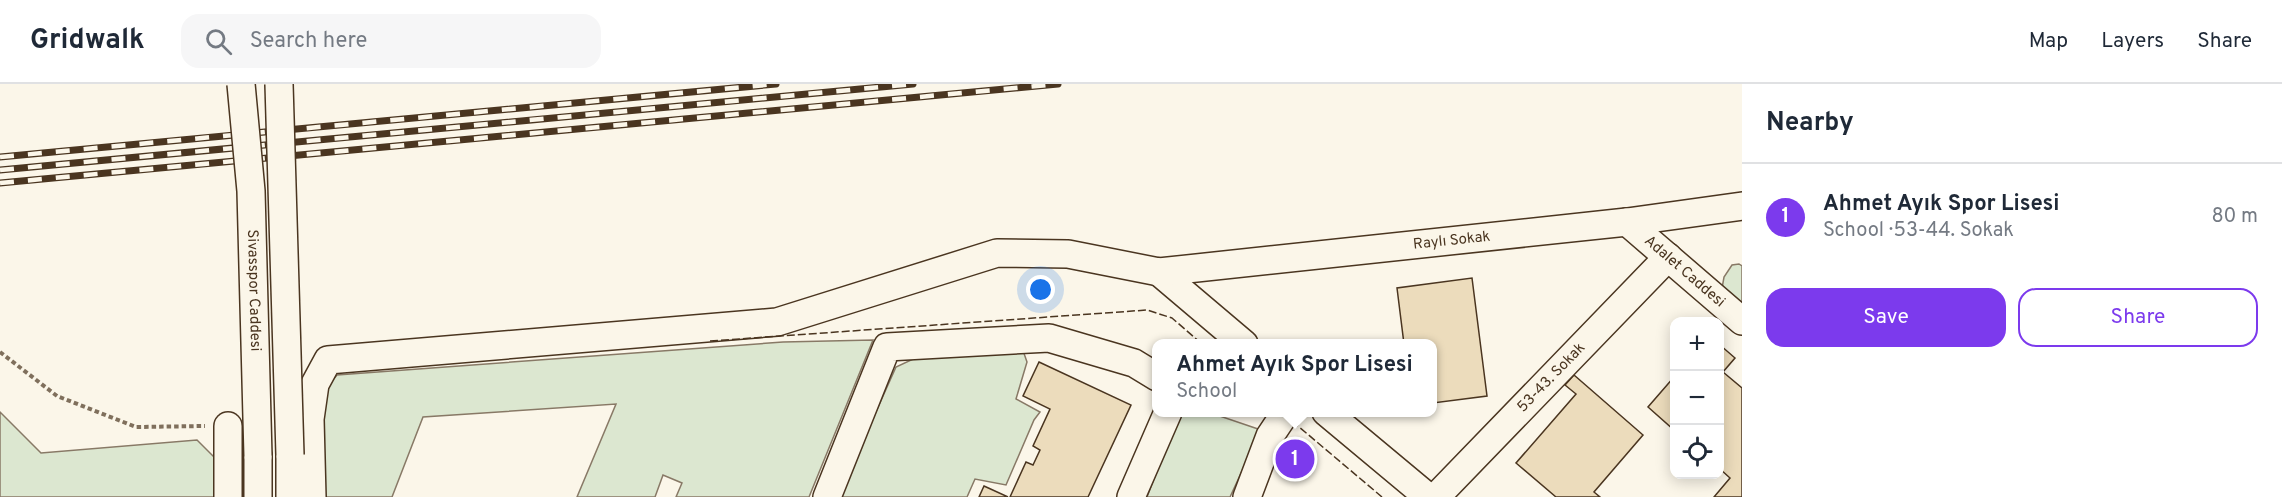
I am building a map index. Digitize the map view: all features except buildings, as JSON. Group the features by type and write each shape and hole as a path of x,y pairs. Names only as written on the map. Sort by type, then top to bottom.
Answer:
{"street":[{"name":"Sivasspor Caddesi","path":"241,84 251,191 258,497"},
{"path":"279,84 290,497"},
{"name":"Raylı Sokak","path":"1158,272 1627,222 1736,214"},
{"name":"Adalet Caddesi","path":"1627,222 1742,321"},
{"path":"312,497 310,419 315,384 328,360 777,322 997,253 1068,254 1158,272 1238,339"},
{"name":"53-43. Sokak","path":"1436,497 1668,257"},
{"path":"827,497 888,347 1049,338 1134,363 1152,373"},
{"path":"1131,497 1166,417"},
{"path":"1247,497 1270,436 1283,417"},
{"path":"1332,417 1428,497"},
{"path":"228,426 228,497"}],"path":[{"path":"0,352 57,396 136,427 228,426"}],"green space":[{"path":"1732,265 1742,266 1742,313 1721,294 1724,277"},
{"path":"873,340 809,497 676,497 682,483 663,475 655,497 577,497 616,404 423,417 392,497 319,497 316,399 337,375 783,342"},
{"path":"1020,342 1027,362 1016,399 1040,412 1034,420 1006,485 975,479 967,497 841,497 841,490 896,367 926,353"},
{"path":"0,412 41,453 197,440 219,462 219,497 0,497"},
{"path":"1177,417 1223,417 1261,430 1230,497 1147,497"}],"railway":[{"path":"0,157 776,84"},
{"path":"0,170 913,84"},
{"path":"0,183 1058,84"}],"fence":[{"path":"710,341 1147,310 1172,318 1196,339"},
{"path":"1292,421 1382,497"}],"place":[{"name":"Ahmet Ayık Spor Lisesi","path":"1295,459"}]}
